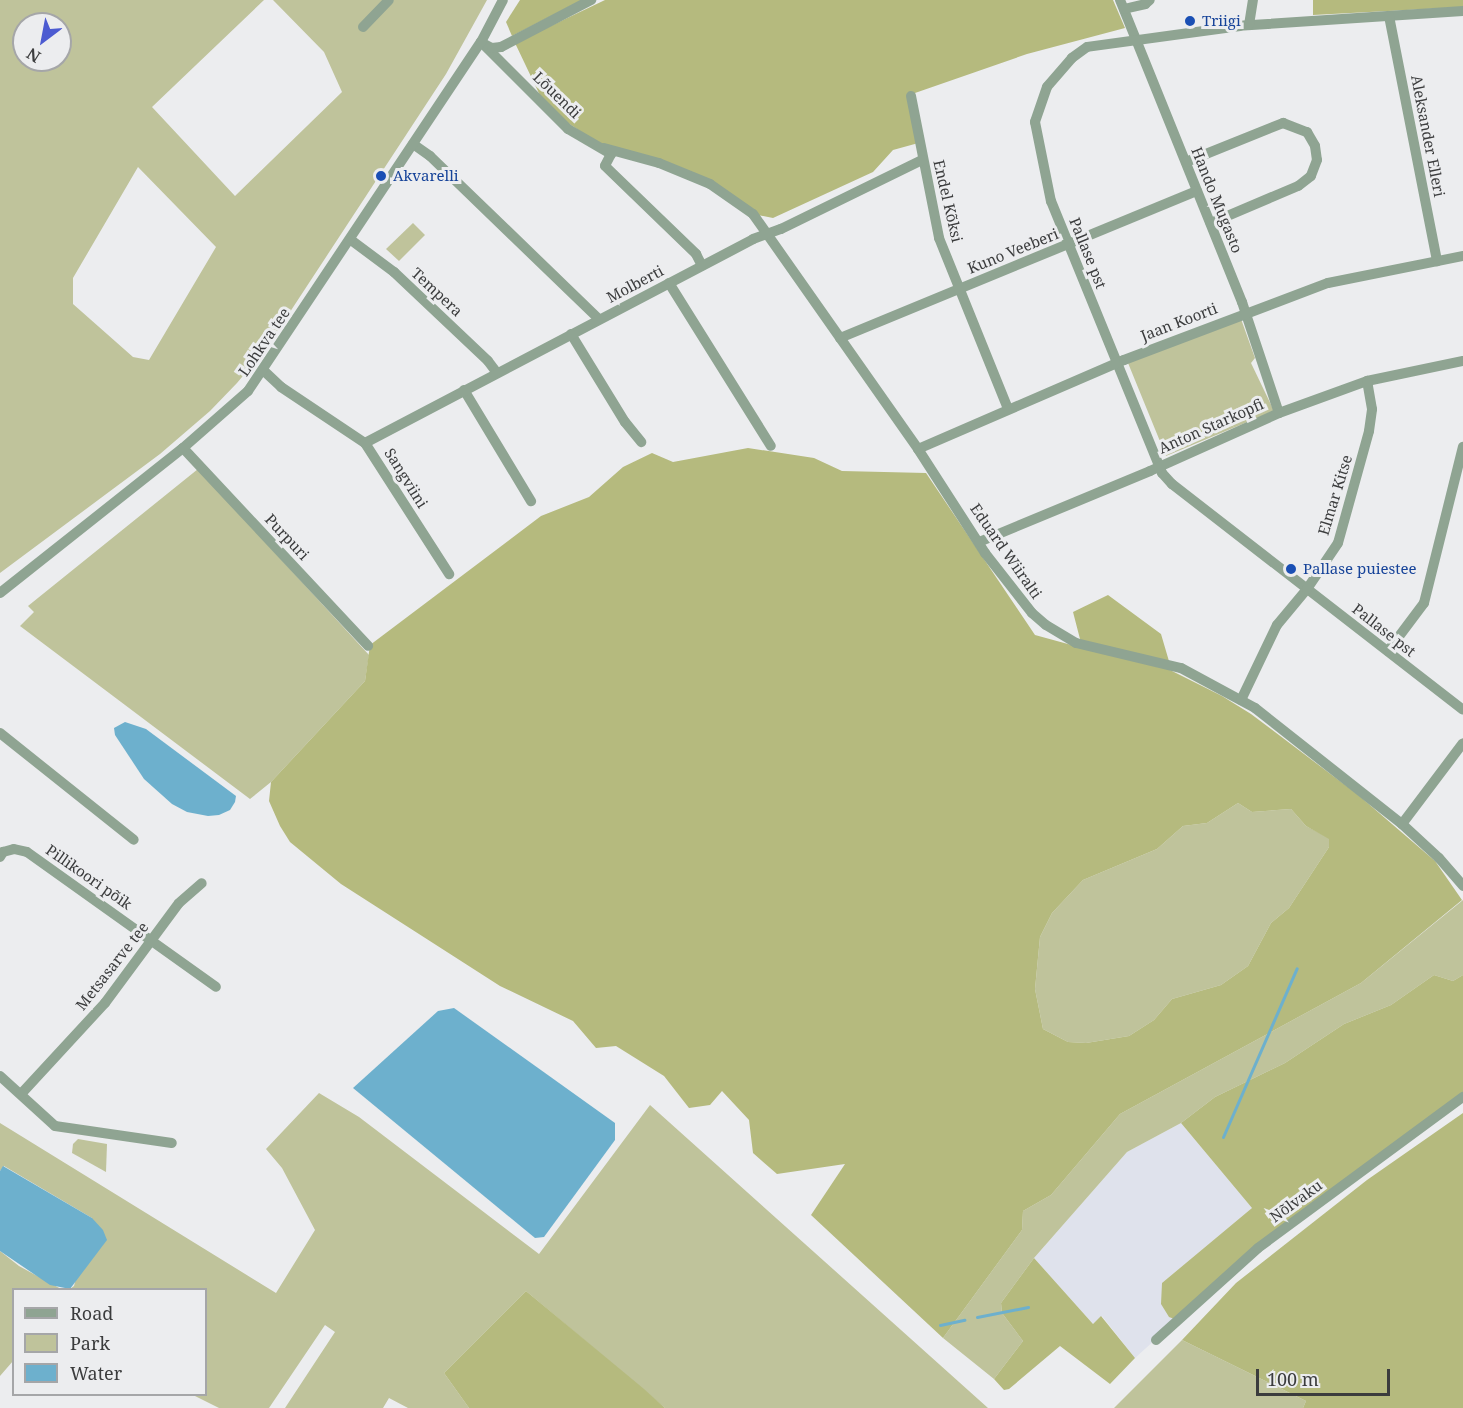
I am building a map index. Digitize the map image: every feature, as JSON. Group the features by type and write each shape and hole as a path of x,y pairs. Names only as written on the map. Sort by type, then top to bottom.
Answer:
{"street":[{"path":"363,27 389,0"},
{"name":"Lohkva tee","path":"0,593 234,405 263,370 351,240 481,42 503,0"},
{"path":"481,42 492,48 501,47 591,0"},
{"path":"1122,5 1145,4 1150,0"},
{"path":"1249,25 1253,0"},
{"name":"Hando Mugasto","path":"1122,5 1210,223 1245,314 1279,413"},
{"name":"Pallase pst","path":"1463,11 1249,25 1087,47 1072,58 1047,87 1035,122 1051,201 1158,466 1172,484 1463,710"},
{"name":"Aleksander Elleri","path":"1389,16 1437,261"},
{"name":"Lõuendi","path":"481,42 568,129 583,140 604,148"},
{"name":"Endel Kõksi","path":"911,96 939,238 1008,409"},
{"path":"1186,162 1283,123 1307,132 1315,146 1317,160 1311,176 1298,186 1210,223"},
{"path":"413,144 430,156 599,319"},
{"path":"604,148 611,153 605,166 696,254 702,266"},
{"name":"Eduard Wiiralti","path":"604,148 659,163 710,184 753,214 918,449 1023,604 1046,625 1060,634 1096,649 1181,668 1264,714 1402,824 1439,858 1463,886"},
{"name":"Molberti","path":"365,443 702,266 922,159"},
{"name":"Kuno Veeberi","path":"840,338 1197,191"},
{"name":"Tempera","path":"351,240 394,272 488,361 497,373"},
{"name":"Jaan Koorti","path":"918,449 1116,363 1328,283 1463,256"},
{"path":"669,283 771,446"},
{"path":"571,334 625,423 641,442"},
{"name":"Anton Starkopfi","path":"979,542 1279,413 1367,381 1463,361"},
{"name":"Sangviini","path":"263,370 281,387 365,443 449,574"},
{"name":"Elmar Kitse","path":"1241,700 1277,626 1307,589 1338,543 1369,431 1372,409 1367,381"},
{"path":"464,390 531,501"},
{"path":"1388,651 1424,603 1463,447"},
{"name":"Purpuri","path":"183,448 368,646"},
{"path":"0,733 134,840"},
{"path":"1402,824 1463,743"},
{"name":"Pillikoori põik","path":"0,857 3,852 14,849 27,852 152,939 216,987"},
{"name":"Metsasarve tee","path":"21,1094 105,1003 179,903 202,883"},
{"path":"0,1076 55,1126 171,1143"},
{"name":"Nõlvaku","path":"1156,1340 1258,1248 1463,1097"}],"shaded area":[{"path":"1181,1123 1252,1208 1162,1283 1177,1320 1135,1358 1102,1316 1093,1324 1034,1258 1127,1152"}],"green space":[{"path":"0,0 264,0 152,107 235,196 342,92 324,52 273,0 487,0 446,74 267,347 210,411 160,454 0,573","holes":["138,167 216,247 149,360 133,357 73,304 73,278"]},
{"path":"520,0 582,0 512,36 506,22"},
{"path":"605,0 1113,0 1125,28 1027,54 915,93 922,142 893,150 873,172 773,218 753,214 710,184 605,148 546,108 515,43"},
{"path":"1313,0 1463,0 1463,7 1313,15"},
{"path":"413,223 425,235 399,261 386,249"},
{"path":"1241,319 1255,358 1251,363 1274,411 1166,456 1128,363"},
{"path":"748,448 814,458 842,471 926,473 1035,635 1086,649 1080,639 1073,612 1108,595 1161,634 1171,668 1162,666 1222,696 1251,714 1357,794 1435,861 1462,900 1361,983 1120,1114 1051,1195 1023,1211 1022,1230 943,1338 811,1215 845,1164 777,1174 753,1153 749,1120 722,1091 710,1105 689,1108 664,1076 616,1046 596,1048 573,1021 500,986 341,884 290,842 269,801 271,782 365,681 370,645 541,516 589,497 623,467 652,453 673,462","holes":["1238,803 1252,812 1291,809 1306,826 1329,839 1329,847 1289,908 1271,923 1248,966 1221,985 1172,999 1154,1020 1129,1036 1086,1043 1068,1042 1043,1029 1035,989 1040,937 1052,913 1083,880 1157,849 1183,826 1207,823"]},
{"path":"198,469 369,655 365,681 271,782 250,799 20,626 34,612 28,606"},
{"path":"1238,803 1252,812 1291,809 1306,826 1329,838 1329,847 1289,908 1271,923 1248,966 1221,985 1172,999 1154,1020 1129,1036 1086,1043 1068,1042 1043,1029 1035,989 1040,937 1052,913 1083,880 1157,849 1183,826 1207,823"},
{"path":"1463,900 1463,975 1453,981 1434,975 1391,1005 1344,1024 1285,1063 1215,1097 1181,1123 1127,1152 1034,1258 1001,1303 1002,1313 1023,1341 994,1379 943,1338 1022,1230 1023,1211 1051,1195 1120,1114 1361,983"},
{"path":"1434,975 1453,981 1463,975 1463,1094 1272,1235 1177,1320 1169,1317 1161,1304 1162,1283 1252,1208 1181,1123 1215,1097 1285,1063 1344,1024 1391,1005"},
{"path":"319,1093 359,1117 539,1254 650,1105 988,1408 665,1408 526,1291 444,1373 469,1408 408,1408 389,1398 383,1408 285,1408 335,1332 325,1325 269,1408 219,1408 195,1396 207,1396 207,1288 71,1288 74,1286 92,1218 4,1166 0,1171 0,1123 276,1293 315,1230 282,1168 266,1149"},
{"path":"1463,1113 1463,1408 1303,1408 1306,1401 1182,1340 1236,1283 1367,1180"},
{"path":"78,1139 107,1144 106,1172 72,1153 73,1144"},
{"path":"0,1251 19,1266 59,1288 12,1288 12,1362 0,1376"},
{"path":"1034,1258 1093,1324 1101,1316 1135,1358 1110,1384 1060,1346 1009,1389 1004,1390 994,1379 1023,1341 1002,1313 1001,1303"},
{"path":"526,1291 665,1408 469,1408 444,1373"},
{"path":"1182,1340 1306,1401 1303,1408 1114,1408"}],"water":[{"path":"125,722 146,729 236,796 230,810 219,815 208,816 187,812 172,804 144,779 115,735 114,728"},
{"path":"454,1008 615,1123 615,1140 544,1237 535,1238 353,1088 438,1011"},
{"path":"3,1166 92,1218 103,1230 107,1240 71,1288 50,1285 0,1251 0,1171"}],"waterway":[{"path":"1223,1137 1297,968"},
{"path":"977,1317 1028,1307"},
{"path":"940,1325 964,1320"}],"place":[{"name":"Triigi","path":"1190,21"},
{"name":"Akvarelli","path":"381,176"},
{"name":"Pallase puiestee","path":"1291,569"}]}
